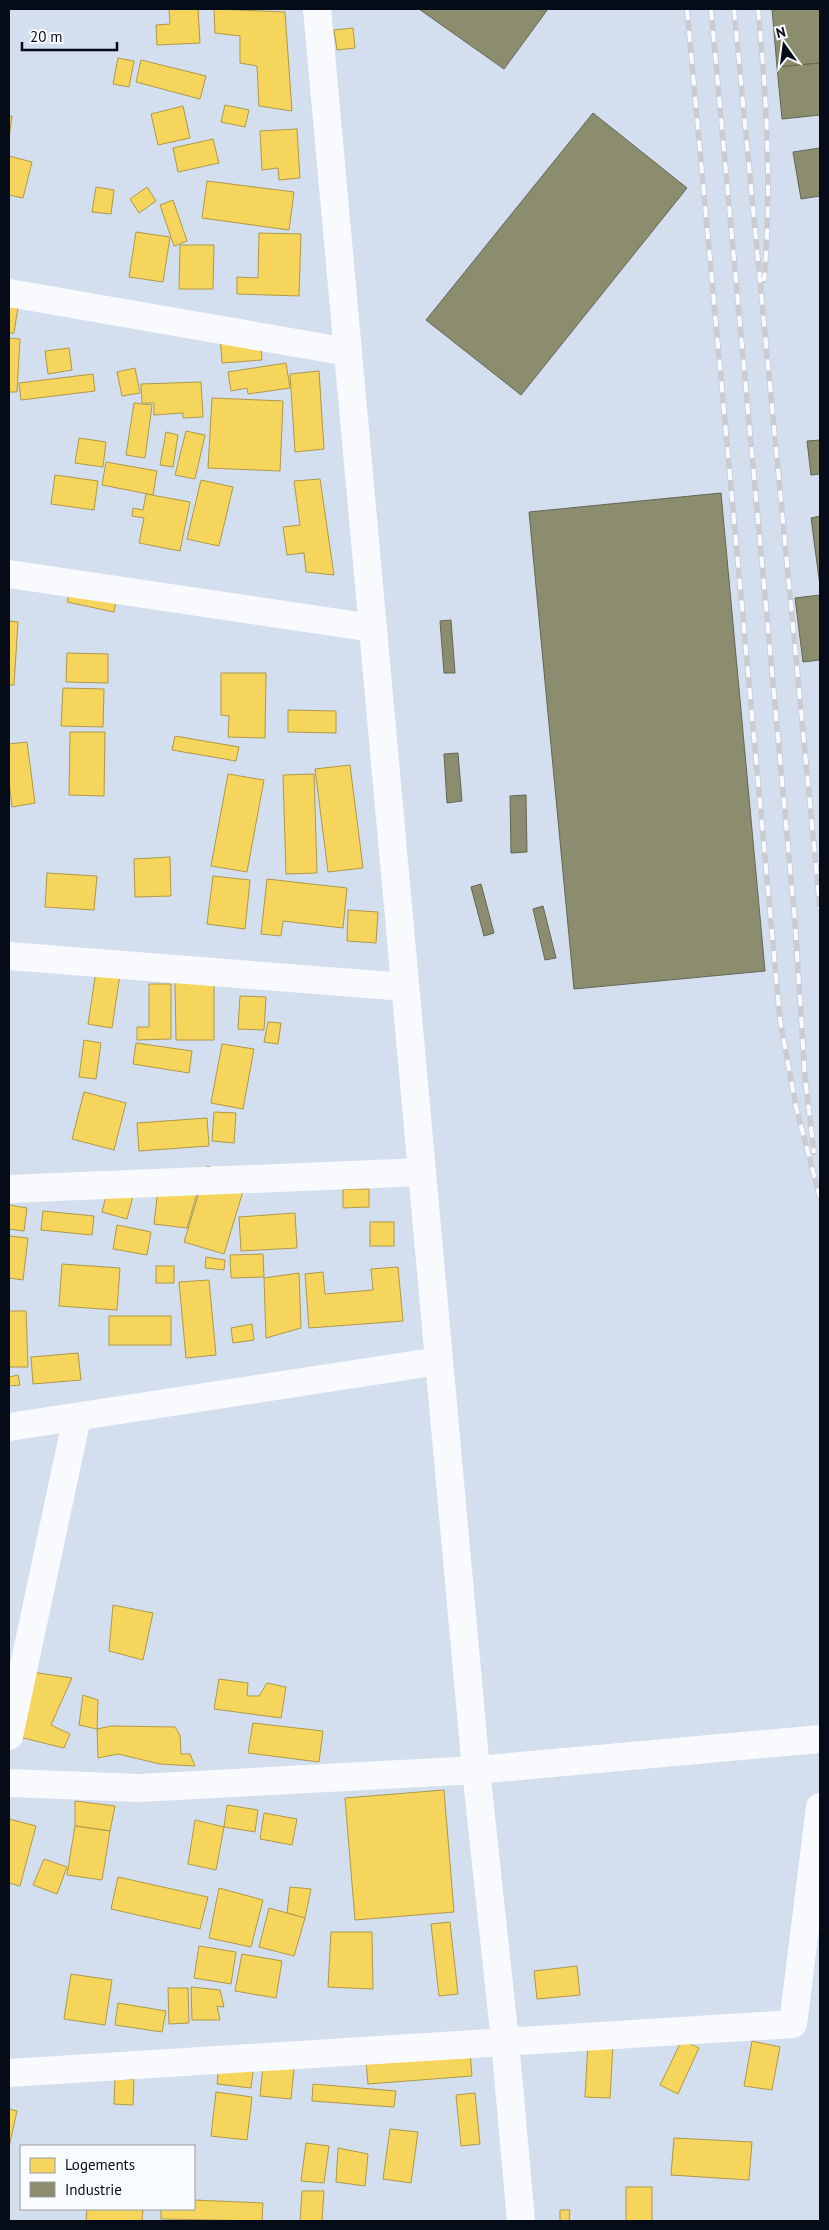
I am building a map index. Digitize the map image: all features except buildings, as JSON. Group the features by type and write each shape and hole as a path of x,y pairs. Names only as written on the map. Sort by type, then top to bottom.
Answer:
{"street":[{"path":"317,9 476,1770 505,2042 521,2221"},
{"path":"9,293 348,352"},
{"path":"9,574 373,628"},
{"path":"9,956 405,987"},
{"path":"9,1189 422,1172"},
{"path":"9,1427 439,1361"},
{"path":"9,1736 77,1417"},
{"path":"9,1783 140,1788 476,1770 820,1739"},
{"path":"9,2073 793,2024 820,1808"}],"railway":[{"path":"687,9 780,1020 796,1107 820,1198"},
{"path":"711,9 795,922 805,1078 814,1153"},
{"path":"734,9 820,909"},
{"path":"758,9 764,77 768,179 764,281"}]}
